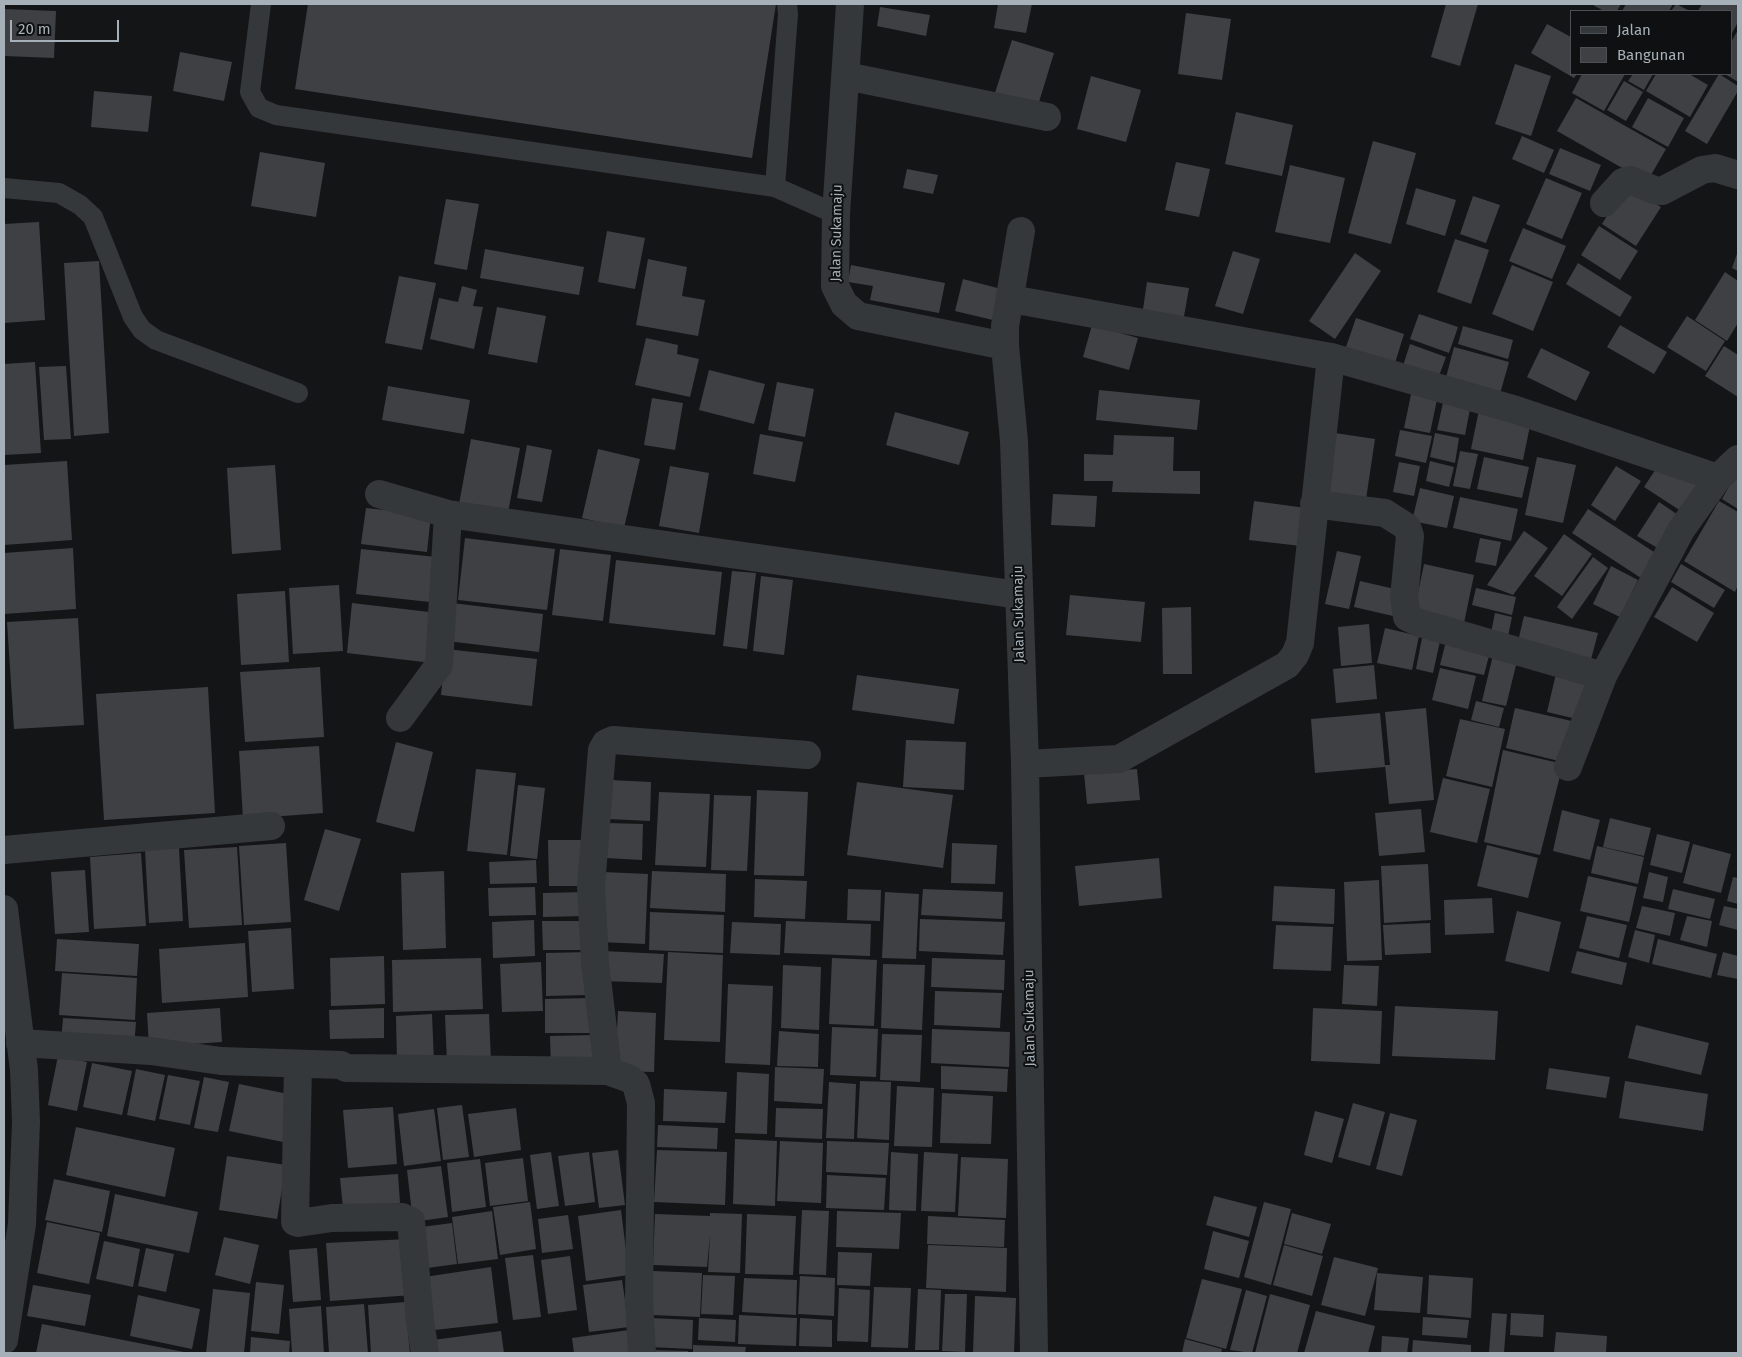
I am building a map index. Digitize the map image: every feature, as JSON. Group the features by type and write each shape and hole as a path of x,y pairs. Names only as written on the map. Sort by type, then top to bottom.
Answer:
{"street":[{"name":"Jalan Sukamaju","path":"850,4 836,214 835,286 844,304 858,316 1005,346 1014,441 1025,764 1034,1353"},
{"path":"846,76 1047,117"},
{"path":"1604,203 1623,182 1630,180 1654,190 1662,191 1702,170 1715,168 1738,175"},
{"path":"1005,346 1005,326 1021,231"},
{"path":"1011,299 1331,358 1516,410 1718,478"},
{"path":"1025,764 1119,759 1287,665 1295,655 1300,643 1331,358"},
{"path":"1568,767 1603,676 1681,530 1718,478 1738,459"},
{"path":"379,494 448,514 1019,595"},
{"path":"1314,504 1384,513 1407,527 1410,536 1404,597 1408,617 1420,623 1603,676"},
{"path":"400,718 439,665 448,514"},
{"path":"608,1071 595,962 591,886 602,750 606,743 613,740 807,755"},
{"path":"4,850 271,826"},
{"path":"4,913 24,1070 26,1122 22,1224 4,1340"},
{"path":"20,1043 151,1051 221,1061 341,1065 346,1068 608,1071 630,1079 636,1084 641,1103 639,1300 642,1353"},
{"path":"298,1064 295,1222 332,1218 402,1216 411,1221 420,1321 425,1353"}],"lane":[{"path":"261,4 250,92 259,108 276,115 775,187 836,214"},
{"path":"775,187 788,14 787,4"},
{"path":"4,188 59,193 80,204 92,217 133,317 142,330 156,340 298,393"}],"building":[{"path":"308,4 776,4 752,158 295,89"},
{"path":"998,4 1032,4 1026,33 994,28"},
{"path":"1446,4 1478,4 1460,66 1431,57"},
{"path":"1591,4 1621,4 1618,10 1602,10"},
{"path":"1626,4 1673,4 1670,10 1623,10"},
{"path":"1676,4 1688,10 1672,10"},
{"path":"1702,4 1738,4 1738,22 1732,33 1732,10 1699,10"},
{"path":"880,7 930,15 926,36 877,26"},
{"path":"4,9 56,11 54,58 4,56"},
{"path":"1186,13 1231,19 1222,80 1178,74"},
{"path":"1547,24 1570,36 1570,75 1576,75 1574,78 1531,53"},
{"path":"1738,30 1738,82 1727,75 1732,75 1732,40"},
{"path":"1012,40 1054,53 1036,112 993,99"},
{"path":"180,52 232,62 224,101 173,91"},
{"path":"1515,64 1551,76 1531,136 1495,124"},
{"path":"1581,75 1624,75 1604,111 1572,93"},
{"path":"1632,75 1652,75 1644,90 1628,81"},
{"path":"1655,75 1691,75 1708,85 1690,117 1646,91"},
{"path":"1718,75 1738,86 1738,91 1707,144 1685,131"},
{"path":"1091,76 1141,90 1126,142 1077,129"},
{"path":"1624,81 1643,92 1626,121 1607,110"},
{"path":"94,91 152,96 148,132 91,127"},
{"path":"1576,98 1666,149 1647,182 1557,131"},
{"path":"1648,98 1684,118 1668,147 1632,127"},
{"path":"1236,112 1293,125 1282,176 1225,164"},
{"path":"1522,136 1554,150 1544,173 1512,159"},
{"path":"1373,141 1416,153 1391,244 1348,233"},
{"path":"1560,148 1601,165 1590,191 1549,174"},
{"path":"260,152 325,163 316,217 251,206"},
{"path":"1176,162 1210,169 1199,217 1165,210"},
{"path":"1290,165 1345,178 1330,243 1275,232"},
{"path":"907,169 938,175 933,194 903,188"},
{"path":"1546,178 1582,193 1562,239 1526,224"},
{"path":"1626,185 1661,207 1636,246 1602,224"},
{"path":"1416,188 1456,200 1445,236 1406,224"},
{"path":"1473,196 1500,205 1486,243 1460,234"},
{"path":"446,199 479,204 467,270 434,264"},
{"path":"39,222 45,320 4,323 4,224"},
{"path":"1599,226 1638,251 1620,280 1581,255"},
{"path":"1523,228 1566,246 1552,279 1509,261"},
{"path":"607,231 645,238 635,289 598,282"},
{"path":"1455,239 1489,250 1471,304 1437,292"},
{"path":"485,249 584,267 579,295 480,278"},
{"path":"1233,251 1260,259 1243,314 1215,306"},
{"path":"1738,251 1738,271 1732,268"},
{"path":"1355,253 1381,271 1335,339 1309,321"},
{"path":"648,259 687,267 682,296 705,300 698,336 636,325"},
{"path":"99,261 109,433 74,436 64,263"},
{"path":"1578,263 1632,297 1620,317 1566,284"},
{"path":"851,265 945,283 939,313 870,300 873,286 848,282"},
{"path":"1512,265 1553,282 1533,331 1492,314"},
{"path":"1725,272 1738,281 1738,323 1727,341 1695,320"},
{"path":"399,276 436,283 422,350 385,343"},
{"path":"963,279 1005,290 997,321 955,311"},
{"path":"1147,282 1189,288 1183,322 1142,316"},
{"path":"462,286 477,290 473,306 483,307 474,349 430,339 439,298 458,302"},
{"path":"497,307 546,316 537,363 488,354"},
{"path":"1419,314 1458,327 1449,353 1410,339"},
{"path":"1687,316 1725,341 1706,371 1667,347"},
{"path":"1356,318 1404,334 1395,363 1346,347"},
{"path":"1092,325 1138,338 1129,370 1083,357"},
{"path":"1620,325 1667,352 1654,374 1607,347"},
{"path":"1463,326 1513,340 1508,359 1458,344"},
{"path":"646,338 678,345 677,354 699,359 690,397 635,385"},
{"path":"1410,344 1446,357 1436,384 1401,372"},
{"path":"1724,346 1738,355 1738,397 1705,376"},
{"path":"1454,347 1509,362 1498,401 1444,385"},
{"path":"1541,348 1590,372 1576,401 1527,377"},
{"path":"35,362 41,453 4,455 4,364"},
{"path":"66,366 71,439 44,440 39,367"},
{"path":"709,370 765,384 754,424 699,410"},
{"path":"777,382 814,389 805,437 768,430"},
{"path":"1413,385 1439,390 1430,433 1404,428"},
{"path":"388,386 470,400 464,434 382,420"},
{"path":"1099,390 1200,400 1197,430 1096,420"},
{"path":"652,398 683,403 675,450 644,445"},
{"path":"1444,398 1471,404 1465,435 1437,430"},
{"path":"1479,410 1531,421 1523,460 1471,449"},
{"path":"895,412 969,432 959,465 886,445"},
{"path":"1400,430 1432,436 1426,463 1395,456"},
{"path":"1328,432 1375,439 1365,506 1319,499"},
{"path":"1435,433 1459,438 1455,463 1430,457"},
{"path":"760,434 803,442 795,482 753,474"},
{"path":"1114,435 1174,437 1173,471 1200,471 1200,494 1112,492 1113,481 1084,481 1084,454 1113,455"},
{"path":"471,439 520,448 508,513 459,504"},
{"path":"527,445 552,450 542,502 517,498"},
{"path":"598,449 640,459 624,528 582,518"},
{"path":"1460,451 1478,454 1470,489 1453,486"},
{"path":"1484,457 1529,467 1522,498 1477,489"},
{"path":"1537,457 1576,465 1563,523 1525,515"},
{"path":"67,461 72,540 4,545 4,465"},
{"path":"1430,461 1454,467 1449,487 1426,481"},
{"path":"1661,461 1701,486 1684,513 1644,487"},
{"path":"1399,462 1420,466 1414,496 1393,492"},
{"path":"275,465 281,550 232,554 227,468"},
{"path":"670,466 709,473 699,533 659,526"},
{"path":"1616,466 1641,481 1615,521 1591,505"},
{"path":"1738,470 1738,509 1722,499"},
{"path":"1420,488 1454,496 1447,528 1412,521"},
{"path":"1053,494 1097,496 1095,527 1051,525"},
{"path":"1460,497 1518,509 1511,541 1453,528"},
{"path":"1254,501 1306,508 1301,546 1249,540"},
{"path":"1719,501 1738,512 1738,585 1735,592 1684,561"},
{"path":"1659,502 1681,517 1661,550 1637,536"},
{"path":"366,508 431,515 427,552 361,544"},
{"path":"1588,509 1657,554 1641,578 1572,533"},
{"path":"1524,531 1548,548 1513,595 1487,585"},
{"path":"1564,534 1592,554 1562,596 1534,576"},
{"path":"465,538 555,549 547,610 458,600"},
{"path":"1480,538 1501,542 1496,566 1475,562"},
{"path":"73,548 76,609 4,614 4,553"},
{"path":"361,549 436,557 430,602 356,594"},
{"path":"560,549 611,555 603,621 552,615"},
{"path":"1337,551 1361,556 1349,609 1325,604"},
{"path":"1593,557 1608,568 1572,619 1557,607"},
{"path":"616,560 722,572 715,635 609,623"},
{"path":"1424,564 1474,575 1464,623 1414,612"},
{"path":"1681,564 1725,590 1714,608 1671,582"},
{"path":"1611,566 1638,580 1620,617 1593,604"},
{"path":"732,571 756,573 747,649 723,646"},
{"path":"761,576 793,580 784,655 753,651"},
{"path":"1360,581 1399,590 1393,616 1354,607"},
{"path":"339,585 343,651 293,654 289,588"},
{"path":"1672,587 1714,613 1697,642 1654,617"},
{"path":"1476,588 1516,597 1512,615 1472,605"},
{"path":"285,591 289,662 241,665 237,594"},
{"path":"1070,595 1145,602 1141,642 1066,635"},
{"path":"352,603 438,613 432,663 347,653"},
{"path":"452,603 543,614 539,652 447,641"},
{"path":"1191,607 1192,674 1163,674 1162,608"},
{"path":"1495,613 1512,617 1506,646 1489,642"},
{"path":"1524,616 1598,633 1589,667 1516,650"},
{"path":"78,618 84,725 14,729 7,622"},
{"path":"1369,624 1372,663 1341,666 1338,627"},
{"path":"1385,628 1419,636 1412,670 1377,663"},
{"path":"1447,637 1491,648 1484,675 1440,665"},
{"path":"1422,638 1440,641 1433,673 1416,669"},
{"path":"446,649 537,659 532,706 441,695"},
{"path":"1494,651 1518,657 1506,706 1482,701"},
{"path":"1374,665 1377,699 1336,703 1333,669"},
{"path":"1558,665 1593,673 1581,720 1547,712"},
{"path":"320,667 324,737 245,742 240,672"},
{"path":"1440,668 1476,676 1468,709 1432,700"},
{"path":"857,675 959,689 954,724 852,710"},
{"path":"208,687 215,813 104,820 96,694"},
{"path":"1476,701 1504,708 1499,727 1471,720"},
{"path":"1426,708 1434,800 1389,804 1385,765 1390,765 1385,712"},
{"path":"1515,708 1576,722 1567,763 1506,748"},
{"path":"1380,713 1385,767 1315,773 1311,719"},
{"path":"1460,719 1505,729 1492,787 1446,776"},
{"path":"906,740 966,742 964,790 903,787"},
{"path":"396,742 433,752 414,832 376,822"},
{"path":"319,746 323,813 243,819 239,751"},
{"path":"1503,750 1563,764 1540,855 1484,842"},
{"path":"476,769 516,773 507,855 467,851"},
{"path":"1137,769 1140,800 1087,804 1084,773"},
{"path":"1443,778 1490,789 1477,843 1430,832"},
{"path":"610,780 651,782 650,821 608,819"},
{"path":"857,782 953,795 943,868 847,855"},
{"path":"518,785 545,788 537,859 510,856"},
{"path":"757,790 808,792 804,876 754,875"},
{"path":"659,792 710,794 706,867 655,865"},
{"path":"714,795 751,796 747,871 711,870"},
{"path":"1421,809 1425,852 1379,856 1375,813"},
{"path":"1562,810 1600,820 1590,860 1553,851"},
{"path":"1610,818 1651,828 1644,856 1603,847"},
{"path":"607,823 643,824 642,860 606,858"},
{"path":"325,829 361,839 339,911 304,900"},
{"path":"1657,834 1690,842 1682,873 1650,865"},
{"path":"548,840 587,840 588,886 549,886"},
{"path":"286,843 291,922 244,925 239,846"},
{"path":"952,843 997,845 995,884 951,883"},
{"path":"1693,844 1731,854 1721,893 1683,883"},
{"path":"1487,845 1538,858 1528,898 1477,886"},
{"path":"1597,846 1644,857 1638,884 1591,873"},
{"path":"237,847 242,925 189,928 184,850"},
{"path":"179,848 183,921 149,923 145,850"},
{"path":"141,853 146,926 94,929 90,857"},
{"path":"1159,858 1162,898 1079,906 1075,866"},
{"path":"536,860 537,883 490,884 489,862"},
{"path":"1428,864 1431,920 1384,923 1381,866"},
{"path":"85,870 89,932 55,934 51,872"},
{"path":"444,871 446,948 403,950 401,873"},
{"path":"652,871 726,874 725,912 650,908"},
{"path":"603,872 648,874 645,944 600,942"},
{"path":"1649,872 1668,877 1663,902 1643,898"},
{"path":"1588,876 1637,887 1629,922 1580,911"},
{"path":"1733,877 1738,878 1738,904 1727,901"},
{"path":"755,879 807,881 805,919 754,917"},
{"path":"1379,880 1382,960 1347,961 1344,882"},
{"path":"1274,886 1335,889 1334,924 1272,921"},
{"path":"535,887 536,915 489,916 488,888"},
{"path":"848,889 881,890 880,921 847,920"},
{"path":"923,889 1003,892 1002,919 921,915"},
{"path":"1673,889 1715,899 1710,919 1668,909"},
{"path":"586,892 586,916 543,917 543,893"},
{"path":"885,892 919,894 916,959 882,958"},
{"path":"1492,898 1494,933 1445,935 1444,900"},
{"path":"1642,906 1675,913 1670,936 1636,928"},
{"path":"1724,906 1738,909 1738,930 1719,925"},
{"path":"1517,911 1561,922 1549,972 1505,961"},
{"path":"650,912 724,915 723,953 649,950"},
{"path":"1587,916 1627,925 1619,958 1579,948"},
{"path":"1687,916 1712,921 1707,947 1680,940"},
{"path":"920,919 1005,922 1003,955 919,951"},
{"path":"534,920 535,956 493,958 492,922"},
{"path":"542,921 586,921 586,950 543,950"},
{"path":"786,921 871,924 870,956 784,953"},
{"path":"732,922 781,924 780,955 730,953"},
{"path":"1430,923 1431,953 1385,955 1383,925"},
{"path":"1276,925 1333,927 1331,971 1273,969"},
{"path":"291,928 294,989 252,992 248,931"},
{"path":"1635,930 1655,935 1649,963 1628,957"},
{"path":"57,939 139,944 137,976 55,971"},
{"path":"1658,939 1717,954 1711,978 1652,964"},
{"path":"245,943 248,997 162,1003 159,949"},
{"path":"603,951 664,954 662,983 602,981"},
{"path":"1577,951 1627,963 1622,985 1571,973"},
{"path":"589,952 589,995 546,996 546,953"},
{"path":"668,952 723,955 720,1042 664,1040"},
{"path":"1723,952 1738,956 1738,979 1717,975"},
{"path":"384,956 385,1004 331,1006 330,958"},
{"path":"481,958 483,1009 393,1012 392,960"},
{"path":"832,958 877,960 874,1026 829,1024"},
{"path":"932,958 1005,960 1004,990 931,987"},
{"path":"541,962 543,1011 502,1012 500,964"},
{"path":"883,964 925,965 922,1030 881,1028"},
{"path":"783,965 821,967 819,1030 781,1028"},
{"path":"1344,965 1379,966 1377,1006 1342,1004"},
{"path":"62,973 137,978 135,1020 59,1015"},
{"path":"728,984 773,986 770,1065 725,1063"},
{"path":"935,991 1002,993 1000,1028 934,1025"},
{"path":"592,998 592,1033 545,1033 545,999"},
{"path":"1395,1006 1498,1011 1495,1060 1392,1056"},
{"path":"220,1008 222,1042 149,1047 147,1013"},
{"path":"384,1008 384,1038 330,1039 329,1010"},
{"path":"1313,1008 1382,1011 1380,1064 1311,1061"},
{"path":"618,1011 656,1013 654,1072 615,1071"},
{"path":"432,1014 434,1062 397,1063 396,1016"},
{"path":"489,1014 491,1061 447,1063 445,1015"},
{"path":"63,1018 136,1022 134,1048 61,1043"},
{"path":"1636,1025 1709,1043 1701,1075 1628,1058"},
{"path":"832,1027 878,1029 876,1077 830,1075"},
{"path":"932,1029 1010,1032 1009,1067 931,1063"},
{"path":"779,1031 819,1034 818,1067 777,1066"},
{"path":"882,1034 922,1035 920,1082 880,1080"},
{"path":"594,1035 594,1066 551,1067 550,1036"},
{"path":"58,1056 87,1062 77,1111 48,1105"},
{"path":"92,1063 132,1071 122,1115 83,1107"},
{"path":"941,1066 1008,1069 1007,1092 941,1089"},
{"path":"775,1067 824,1069 822,1104 774,1101"},
{"path":"1549,1068 1610,1077 1606,1098 1546,1089"},
{"path":"136,1069 165,1075 155,1121 127,1115"},
{"path":"737,1072 769,1074 767,1134 735,1133"},
{"path":"168,1075 200,1081 190,1125 159,1119"},
{"path":"204,1077 229,1082 218,1132 194,1128"},
{"path":"860,1081 891,1082 889,1140 857,1138"},
{"path":"1625,1081 1708,1094 1703,1131 1619,1118"},
{"path":"829,1082 856,1084 854,1139 826,1138"},
{"path":"239,1084 293,1095 283,1142 229,1131"},
{"path":"897,1086 934,1088 932,1147 894,1146"},
{"path":"664,1089 727,1092 725,1123 663,1121"},
{"path":"942,1093 993,1096 991,1144 940,1143"},
{"path":"1353,1103 1385,1112 1370,1166 1338,1157"},
{"path":"462,1105 469,1157 443,1160 437,1108"},
{"path":"393,1107 397,1164 348,1168 343,1110"},
{"path":"516,1108 521,1150 474,1157 468,1114"},
{"path":"776,1108 823,1109 822,1139 775,1137"},
{"path":"434,1109 441,1161 404,1166 398,1114"},
{"path":"1315,1111 1344,1119 1332,1163 1304,1155"},
{"path":"1390,1113 1417,1120 1402,1176 1376,1169"},
{"path":"658,1125 718,1128 717,1149 657,1147"},
{"path":"76,1127 175,1148 165,1197 66,1175"},
{"path":"735,1139 777,1141 775,1206 733,1204"},
{"path":"780,1141 823,1143 821,1203 777,1201"},
{"path":"827,1141 889,1143 887,1175 826,1172"},
{"path":"618,1150 625,1205 599,1208 592,1153"},
{"path":"657,1150 727,1152 725,1205 654,1202"},
{"path":"551,1152 559,1206 537,1209 530,1155"},
{"path":"589,1152 595,1202 565,1206 558,1156"},
{"path":"891,1152 918,1154 916,1211 889,1210"},
{"path":"924,1152 958,1154 955,1212 921,1211"},
{"path":"227,1156 286,1165 277,1219 219,1210"},
{"path":"961,1157 1008,1159 1006,1218 958,1216"},
{"path":"523,1158 528,1201 490,1206 485,1163"},
{"path":"480,1159 486,1207 452,1212 447,1163"},
{"path":"441,1166 448,1217 413,1222 407,1170"},
{"path":"398,1174 400,1203 343,1208 340,1178"},
{"path":"827,1175 886,1178 884,1210 826,1208"},
{"path":"54,1179 110,1191 102,1232 45,1220"},
{"path":"115,1194 198,1212 189,1253 107,1236"},
{"path":"1214,1196 1257,1207 1249,1237 1206,1225"},
{"path":"530,1202 536,1249 500,1255 493,1207"},
{"path":"1264,1202 1291,1209 1271,1285 1244,1277"},
{"path":"621,1210 629,1275 586,1281 578,1216"},
{"path":"802,1210 829,1211 826,1275 799,1274"},
{"path":"492,1211 498,1259 458,1264 452,1217"},
{"path":"837,1211 901,1213 899,1249 836,1247"},
{"path":"710,1213 742,1214 740,1273 708,1272 710,1235 707,1267 653,1265 655,1214 710,1216"},
{"path":"1292,1213 1331,1224 1322,1254 1284,1244"},
{"path":"747,1214 796,1216 793,1275 745,1274"},
{"path":"568,1215 573,1249 542,1253 538,1219"},
{"path":"928,1216 1005,1220 1004,1247 927,1244"},
{"path":"47,1222 100,1233 89,1284 37,1273"},
{"path":"452,1223 457,1264 420,1269 414,1228"},
{"path":"1213,1231 1249,1241 1239,1278 1204,1269"},
{"path":"224,1237 259,1245 250,1284 215,1275"},
{"path":"408,1239 412,1295 330,1301 326,1243"},
{"path":"104,1241 140,1249 133,1287 96,1279"},
{"path":"928,1245 1007,1248 1006,1292 926,1288"},
{"path":"1284,1245 1323,1256 1312,1296 1273,1285"},
{"path":"146,1248 174,1254 166,1292 138,1286"},
{"path":"317,1248 321,1300 293,1302 289,1250"},
{"path":"838,1252 872,1253 870,1286 837,1285"},
{"path":"533,1255 541,1317 513,1320 505,1258"},
{"path":"570,1256 577,1310 548,1314 541,1260"},
{"path":"1334,1257 1378,1268 1365,1316 1321,1305"},
{"path":"491,1267 498,1323 425,1331 418,1278"},
{"path":"653,1271 702,1273 700,1317 651,1315"},
{"path":"1377,1273 1423,1277 1420,1313 1374,1310"},
{"path":"703,1275 735,1276 733,1315 701,1314"},
{"path":"1429,1275 1473,1278 1471,1318 1427,1314"},
{"path":"800,1276 835,1278 834,1316 798,1314"},
{"path":"744,1278 797,1280 796,1315 742,1312"},
{"path":"1202,1279 1242,1289 1226,1349 1186,1338"},
{"path":"622,1280 629,1327 589,1332 583,1285"},
{"path":"256,1282 284,1285 279,1334 251,1331"},
{"path":"33,1285 91,1295 85,1326 27,1316"},
{"path":"874,1287 911,1288 908,1348 871,1347"},
{"path":"839,1288 870,1290 868,1342 837,1341"},
{"path":"213,1289 250,1293 244,1353 206,1353"},
{"path":"918,1289 941,1290 939,1350 915,1350"},
{"path":"1246,1290 1267,1296 1252,1353 1230,1350"},
{"path":"945,1294 967,1294 965,1352 942,1351"},
{"path":"1270,1294 1310,1305 1297,1353 1255,1353"},
{"path":"138,1295 200,1309 192,1349 130,1336"},
{"path":"975,1296 1016,1298 1014,1353 973,1353"},
{"path":"405,1302 410,1353 371,1353 368,1305"},
{"path":"364,1304 368,1353 329,1353 326,1307"},
{"path":"321,1306 324,1353 292,1353 289,1309"},
{"path":"1316,1311 1375,1326 1368,1353 1304,1353"},
{"path":"1492,1313 1507,1314 1504,1353 1489,1353"},
{"path":"1511,1313 1544,1315 1543,1337 1510,1335"},
{"path":"739,1315 797,1318 796,1346 738,1344"},
{"path":"1423,1317 1469,1320 1467,1338 1422,1335"},
{"path":"651,1318 693,1320 692,1349 650,1347"},
{"path":"699,1318 736,1320 735,1342 698,1340"},
{"path":"800,1318 832,1320 832,1347 799,1346"},
{"path":"42,1324 184,1352 184,1353 36,1353"},
{"path":"629,1330 632,1353 574,1353 572,1338"},
{"path":"501,1331 504,1353 434,1353 433,1340"},
{"path":"1556,1332 1607,1336 1606,1353 1554,1353"},
{"path":"1382,1336 1409,1338 1407,1353 1381,1353"},
{"path":"251,1337 290,1341 289,1353 250,1353"},
{"path":"1185,1339 1222,1349 1221,1353 1182,1353"},
{"path":"1413,1340 1471,1345 1471,1353 1412,1353"},
{"path":"693,1345 746,1347 745,1353 693,1353"},
{"path":"648,1350 688,1351 688,1353 648,1353"}]}
